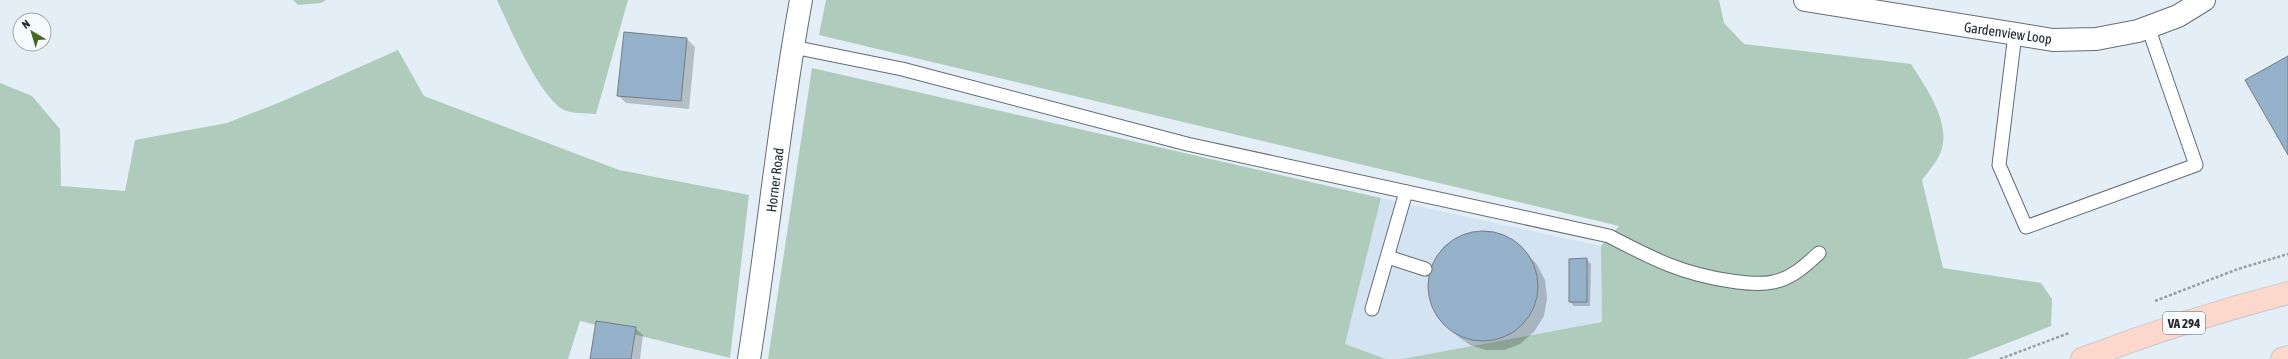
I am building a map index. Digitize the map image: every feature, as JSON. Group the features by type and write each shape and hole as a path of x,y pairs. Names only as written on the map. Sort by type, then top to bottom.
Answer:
{"main road":[{"name":"VA 294","path":"2082,359 2123,343 2228,309 2288,293"},
{"path":"2282,359 2288,357"}],"street":[{"name":"Horner Road","path":"749,359 765,256 792,47 801,0"},
{"name":"Gardenview Loop","path":"1805,0 2053,40 2096,39 2148,27 2178,16 2204,0"}],"lane":[{"path":"2015,34 1999,165 2026,227 2196,165 2148,27"},
{"path":"792,47 902,68 1187,144 1609,236 1664,265 1706,278 1750,284 1774,282 1801,269 1820,254"},
{"path":"1372,309 1406,192"},
{"path":"1388,257 1425,269"}],"shaded area":[{"path":"1381,198 1601,246 1602,322 1402,359 1386,359 1345,344"}],"green space":[{"path":"293,0 326,0 321,3 298,5"},
{"path":"497,0 628,0 596,114 565,111 553,101 543,89 525,59"},
{"path":"826,0 1719,0 1724,23 1744,44 1911,64 1936,107 1943,131 1943,143 1940,154 1922,180 1943,268 2041,283 2052,299 2051,326 1967,359 1402,359 1602,322 1601,246 1619,226 819,35"},
{"path":"398,50 424,96 619,170 749,195 730,358 580,321 568,359 0,359 0,83 32,96 60,129 61,186 125,191 135,140 227,123 283,101"},
{"path":"812,68 1381,198 1345,344 1386,359 768,359"}],"building":[{"path":"624,32 687,38 681,101 617,96"},
{"path":"2288,56 2288,155 2245,80"},
{"path":"1483,231 1504,236 1522,247 1533,265 1538,286 1533,307 1522,325 1504,336 1483,341 1462,336 1444,325 1433,307 1428,286 1433,265 1444,247 1462,236"},
{"path":"1587,258 1587,302 1569,302 1569,259"},
{"path":"596,321 636,327 631,359 590,359"}]}
